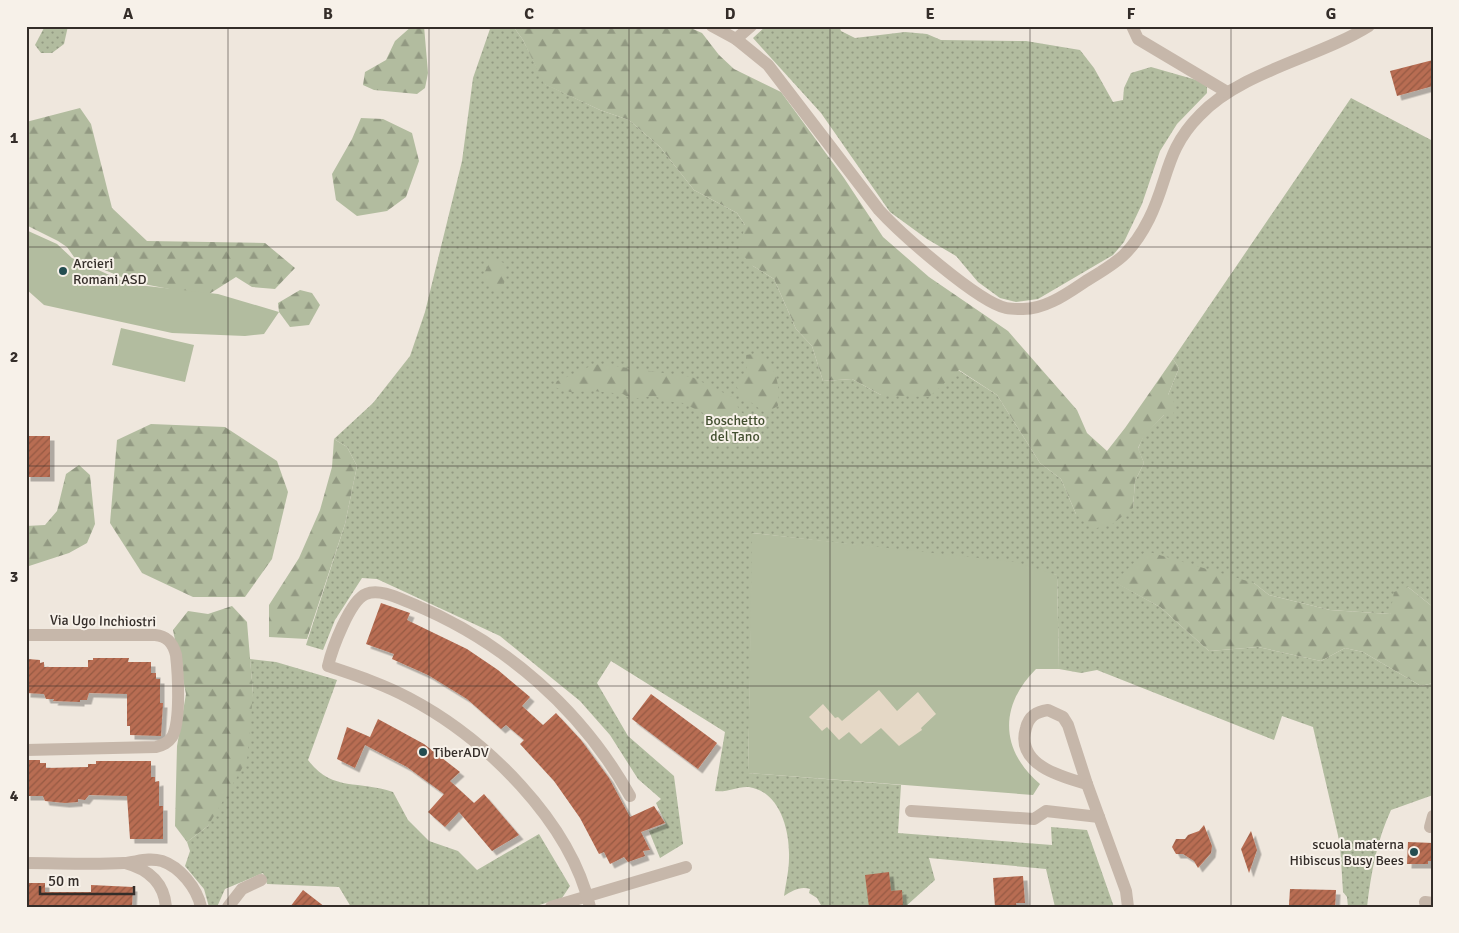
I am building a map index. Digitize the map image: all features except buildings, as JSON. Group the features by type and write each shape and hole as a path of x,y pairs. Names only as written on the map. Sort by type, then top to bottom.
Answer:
{"street":[{"path":"712,26 736,39 768,65 878,210 898,230 985,298 1006,308 1024,310 1058,299 1120,260 1132,247 1150,217 1171,155 1183,132 1227,92 1369,26"},
{"path":"736,39 751,26"},
{"path":"1132,26 1138,39 1227,92"},
{"path":"589,901 566,849 546,816 519,784 490,755 454,727 411,699 372,681 328,666 335,641 358,601 366,593 380,592 427,610 460,626 508,659 556,698 604,753 630,796"},
{"name":"Via Ugo Inchiostri","path":"26,635 155,636 167,639 174,647 176,655 177,716 174,734 166,743 160,746 26,750"},
{"path":"1087,784 1048,771 1028,754 1025,731 1033,715 1048,710 1063,717 1068,725 1087,784 1126,891 1128,907"},
{"path":"911,810 1034,819 1046,811 1099,817"},
{"path":"26,864 125,863 154,860 165,863 176,870 194,888 201,907"},
{"path":"125,863 145,870 158,883 163,892 166,907"},
{"path":"551,907 589,901 686,867"},
{"path":"158,883 176,870"},
{"path":"228,907 242,889 261,880"}],"green space":[{"path":"45,26 68,26 64,44 52,53 41,53 35,45"},
{"path":"412,26 424,26 428,73 425,88 417,94 374,90 363,85 365,72 386,60 395,41"},
{"path":"491,26 513,26 523,40 545,84 600,110 629,120 660,147 694,190 737,213 745,225 753,266 774,279 796,329 812,346 823,381 852,379 881,395 958,370 997,395 1040,463 1061,479 1076,514 1133,508 1135,481 1144,463 1138,449 1144,434 1164,415 1168,395 1179,368 1173,359 1351,98 1433,141 1433,607 1408,587 1390,614 1330,610 1269,595 1254,583 1115,582 1160,607 1209,651 1258,647 1321,661 1345,648 1363,652 1421,686 1433,683 1433,795 1391,810 1375,857 1367,907 1348,907 1347,897 1343,892 1340,844 1313,727 1282,716 1274,740 1097,670 1081,673 1059,669 1057,575 882,548 753,533 748,773 901,785 898,833 1052,845 1051,827 1087,830 1114,907 1055,907 1046,869 929,858 935,880 905,907 822,907 817,898 809,893 810,889 806,888 796,889 784,896 789,867 789,847 785,825 776,804 760,790 749,787 715,791 725,732 611,661 597,683 628,736 674,776 683,844 660,858 649,831 666,824 656,803 661,799 638,779 610,735 580,701 500,636 377,579 362,578 335,620 323,650 306,645 345,524 357,466 347,447 334,439 373,403 410,356 425,312 462,161 473,78"},
{"path":"513,26 686,26 702,33 719,55 734,69 781,92 844,178 883,237 929,277 1008,331 1077,410 1087,433 1107,451 1173,359 1179,368 1168,395 1176,405 1173,415 1164,415 1145,434 1138,448 1144,463 1135,481 1133,508 1111,525 1092,529 1076,514 1061,479 1040,463 997,395 959,370 929,397 881,395 852,379 823,381 812,346 796,329 774,279 753,266 739,251 745,225 737,213 694,190 660,147 629,120 600,110 544,84 523,40"},
{"path":"766,26 839,26 841,31 855,38 905,32 927,34 941,40 1026,41 1080,50 1094,68 1113,102 1123,100 1124,88 1131,73 1151,67 1200,81 1207,87 1207,93 1177,124 1160,151 1142,204 1124,242 1113,255 1038,299 1016,302 1000,298 978,282 956,256 927,239 890,212 821,113 753,38"},
{"path":"80,108 91,124 112,208 147,241 265,243 295,268 275,289 252,287 236,277 206,296 133,282 74,257 67,247 58,241 26,225 26,122"},
{"path":"361,118 383,119 412,133 419,161 406,197 387,211 357,216 336,200 332,174 352,139"},
{"name":"Arcieri Romani ASD","path":"26,230 57,244 72,258 129,284 218,294 279,312 264,334 245,336 172,333 44,305 26,289"},
{"path":"492,258 504,263 506,277 502,289 490,287 482,277"},
{"path":"300,290 312,293 320,305 309,325 290,327 279,312 278,303"},
{"path":"121,328 194,345 185,382 112,365"},
{"path":"759,353 770,365 778,383 778,406 765,413 740,394 734,381 747,376 746,355"},
{"name":"Boschetto del Tano","path":"600,364 692,377 732,397 741,412 753,421 747,443 726,444 711,417 683,403 653,396 631,399 623,394 593,391 570,392 554,387 557,381"},
{"path":"151,424 225,427 277,461 288,492 272,559 245,597 193,597 142,573 110,523 117,440"},
{"path":"334,439 347,447 357,466 345,524 307,639 269,637 269,605 299,558 320,510 332,467"},
{"path":"79,465 90,475 95,524 87,543 69,553 26,567 26,526 45,525 57,511 66,474"},
{"path":"752,533 1015,562 1057,575 1059,669 1036,669 1024,683 1015,698 1010,713 1009,728 1011,742 1017,757 1040,784 1033,795 748,773"},
{"path":"1146,551 1254,583 1269,595 1330,610 1390,614 1394,592 1408,587 1433,607 1433,683 1421,686 1363,652 1345,648 1321,661 1258,647 1209,651 1160,607 1114,582"},
{"path":"232,606 247,622 253,694 247,760 208,826 187,842 175,826 177,746 186,694 173,630 188,611 208,614"},
{"path":"250,659 276,662 337,680 308,760 326,777 346,784 380,788 393,792 408,820 429,841 458,851 477,870 539,834 570,886 562,898 533,907 351,907 339,887 267,884 263,873 225,889 217,907 209,907 204,889 185,866 190,851 187,842 208,826 253,694"}],"shaded area":[{"path":"879,690 897,711 918,692 936,714 921,728 922,730 899,746 881,728 861,744 849,732 839,740 827,727 822,731 809,717 823,704 835,718 838,717 842,721"}],"place":[{"name":"Arcieri Romani ASD","path":"63,271"},
{"name":"TiberADV","path":"423,752"},
{"name":"scuola materna Hibiscus Busy Bees","path":"1414,852"}]}
